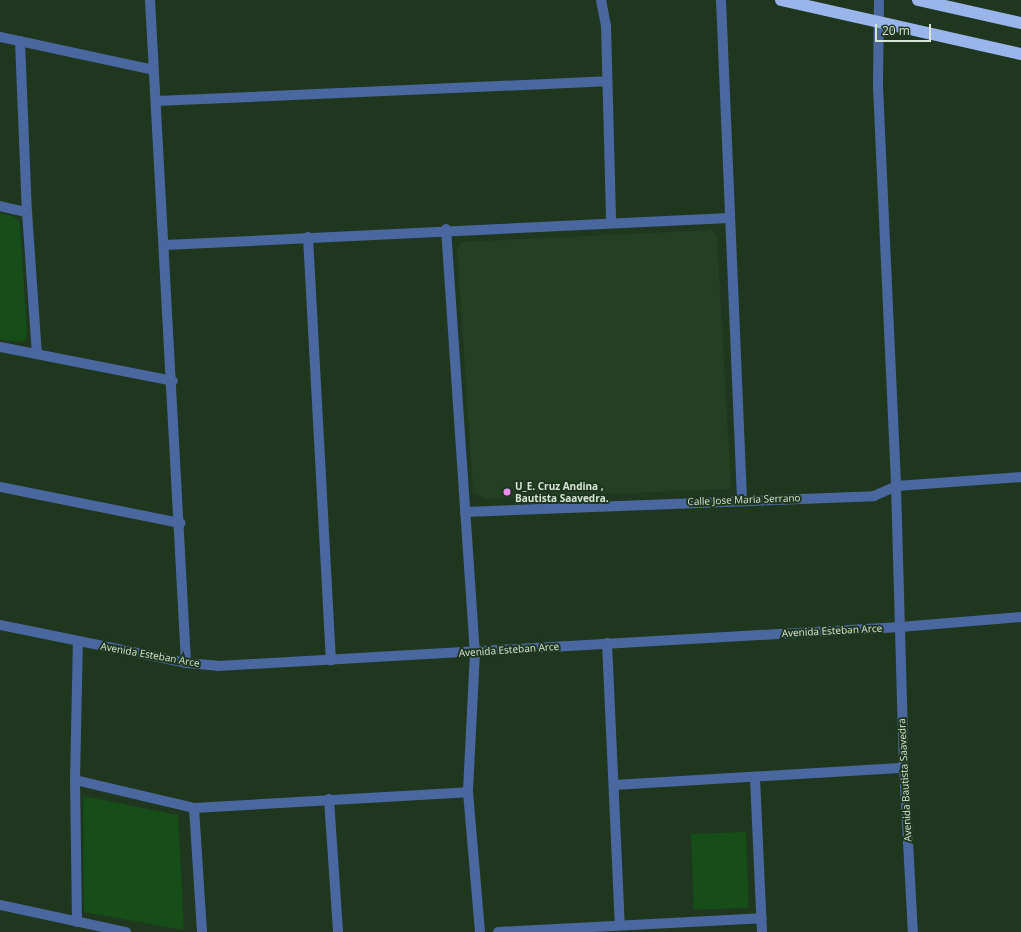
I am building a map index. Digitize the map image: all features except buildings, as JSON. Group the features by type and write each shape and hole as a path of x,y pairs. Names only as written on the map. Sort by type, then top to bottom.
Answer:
{"highway":[{"path":"781,0 1021,54"},
{"path":"918,0 1021,23"}],"street":[{"path":"150,0 173,380 186,663"},
{"path":"601,0 606,26 611,223"},
{"path":"721,0 742,500"},
{"name":"Avenida Bautista Saavedra","path":"879,0 877,22 896,486 904,768 913,932"},
{"path":"0,37 154,70"},
{"path":"20,41 27,212 37,354"},
{"path":"156,101 607,81"},
{"path":"0,206 27,212"},
{"path":"165,245 446,229 729,218"},
{"path":"446,229 476,652 468,792 480,932"},
{"path":"308,237 331,660"},
{"path":"0,347 173,380"},
{"name":"Calle Jose Maria Serrano","path":"465,512 874,496 896,486 1021,477"},
{"path":"0,487 180,523"},
{"name":"Avenida Esteban Arce","path":"0,625 186,663 218,666 900,627 1021,617"},
{"path":"77,922 75,780 78,641"},
{"path":"607,643 620,924"},
{"path":"614,785 755,778 904,768"},
{"path":"755,778 762,932"},
{"path":"75,780 194,808 468,792"},
{"path":"329,800 338,932"},
{"path":"194,808 202,932"},
{"path":"0,905 126,932"},
{"path":"498,932 620,924 762,918"}],"shaded area":[{"path":"712,230 717,236 731,489 485,499 473,492 457,248 463,242"}],"green space":[{"path":"0,213 15,217 20,223 27,334 25,340 19,342 0,339"},
{"path":"83,796 178,815 184,930 84,912"},
{"path":"746,832 749,908 694,910 691,834"}],"place":[{"name":"U_E. Cruz Andina , Bautista Saavedra.","path":"507,492"}]}
